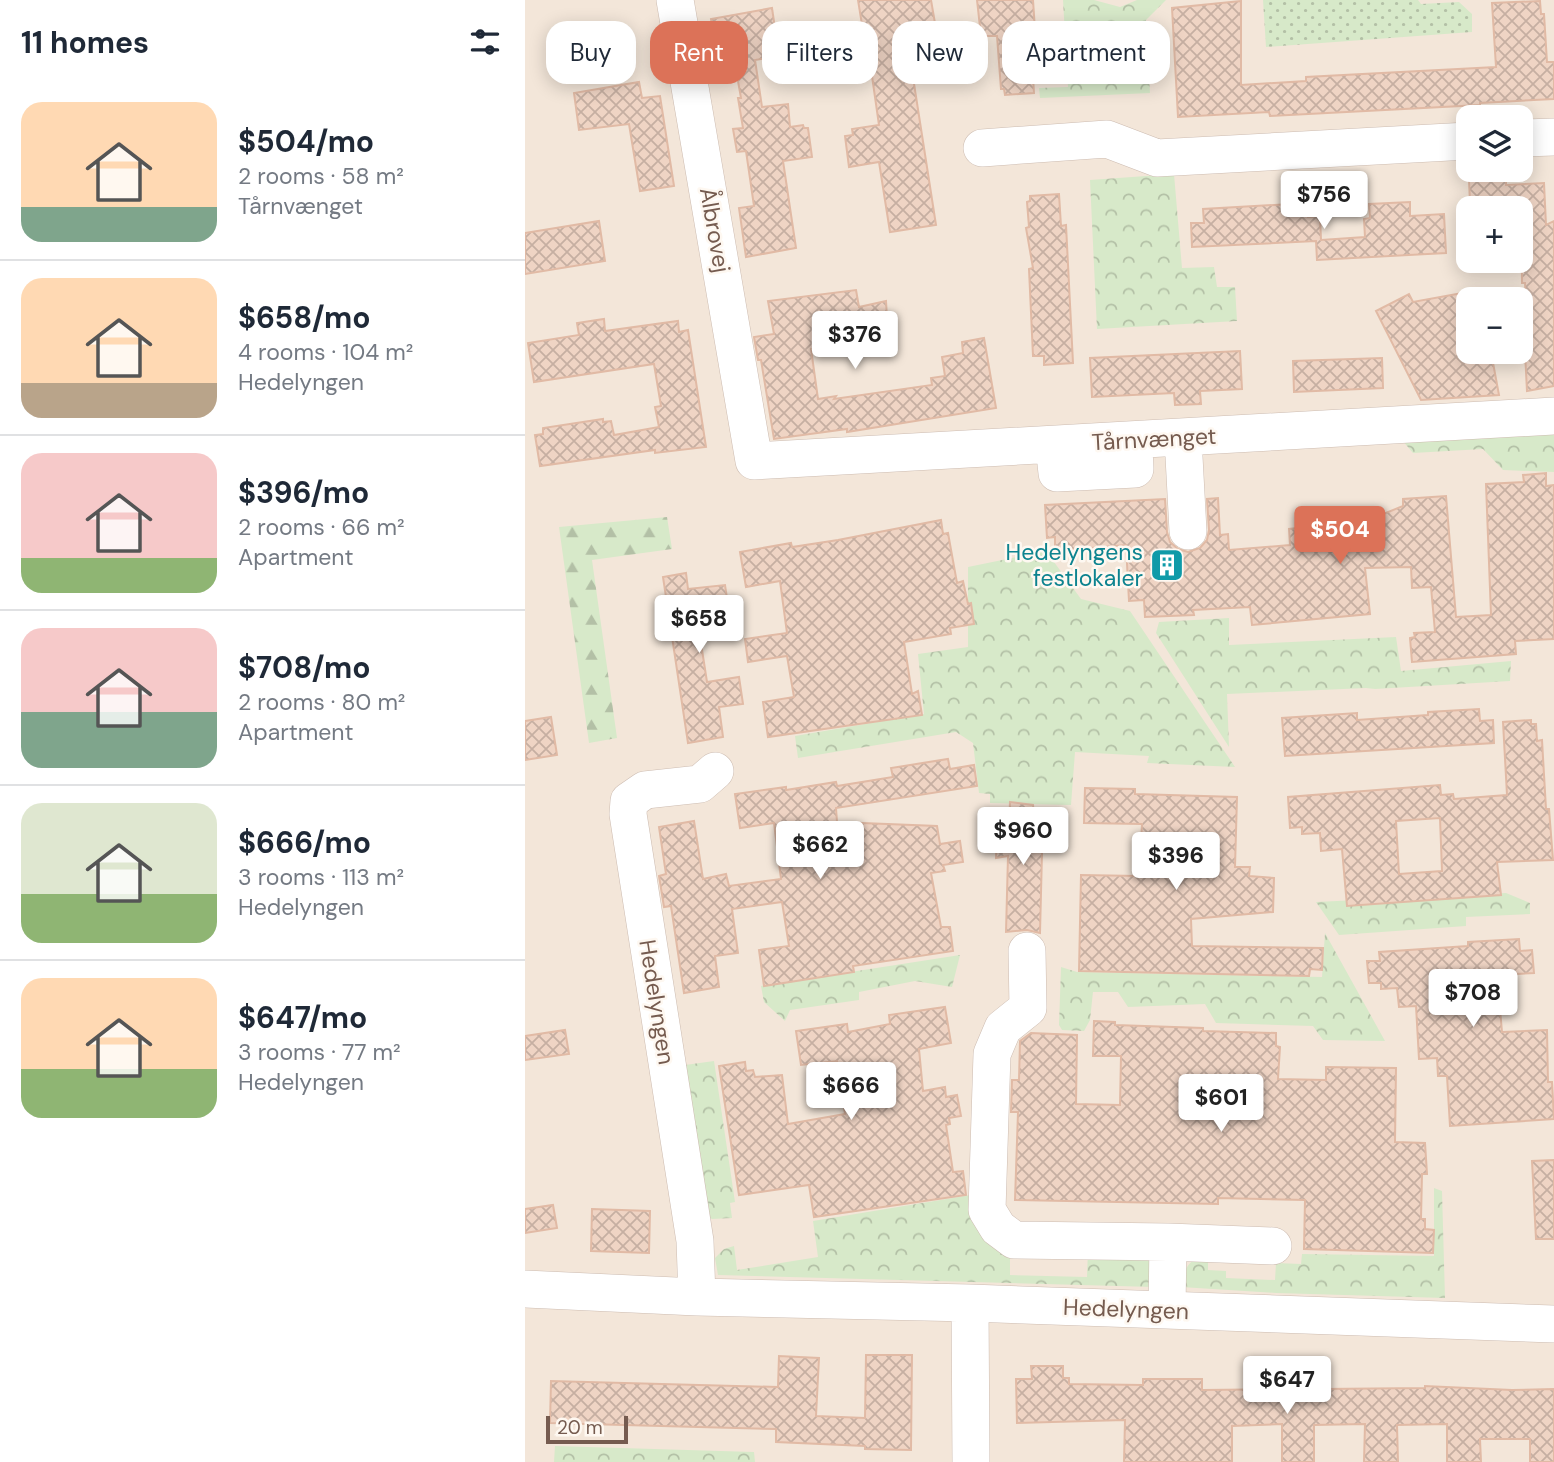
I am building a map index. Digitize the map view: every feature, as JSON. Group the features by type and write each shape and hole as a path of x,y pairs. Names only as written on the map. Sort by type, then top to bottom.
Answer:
{"street":[{"name":"Ålbrovej","path":"675,0 754,461"},
{"path":"1533,137 1554,136"},
{"path":"982,148 1108,139 1157,158 1456,142"},
{"name":"Tårnvænget","path":"754,461 1554,416"},
{"path":"1183,438 1188,531"},
{"name":"Hedelyngen","path":"697,1297 695,1241 628,814 629,801 645,790 700,785 715,771"},
{"path":"1027,951 1027,1008 1003,1028 992,1054 987,1210 998,1228 1014,1240 1273,1246"},
{"path":"1167,1310 1168,1242"},
{"name":"Hedelyngen","path":"525,1289 697,1297 970,1303 1554,1324"},
{"path":"970,1303 971,1462"}],"shaded area":[{"path":"525,0 1554,0 1554,1462 525,1462"}],"green space":[{"path":"1063,0 1094,0 1120,7 1137,0 1166,0 1146,21 1064,21"},
{"path":"1263,0 1418,0 1421,4 1459,2 1472,14 1472,32 1266,47"},
{"path":"1068,84 1150,84 1150,93 1040,98 1039,88 1068,87"},
{"path":"1174,174 1182,268 1214,267 1217,287 1235,287 1237,321 1097,329 1090,180"},
{"path":"1554,425 1554,472 1503,470 1483,449 1413,453 1396,433"},
{"path":"667,517 672,549 592,560 617,738 589,743 559,527"},
{"path":"1046,551 1081,599 1130,611 1235,767 1147,763 1149,756 1075,752 1071,805 990,803 990,794 979,793 973,743 956,732 798,758 795,736 924,714 918,654 968,647 968,567"},
{"path":"1229,618 1229,645 1396,637 1401,671 1511,661 1510,681 1227,694 1229,747 1156,633 1159,622"},
{"path":"1506,893 1530,903 1530,914 1466,917 1466,926 1339,935 1316,902"},
{"path":"1325,933 1385,1041 1323,1040 1313,1026 1216,1023 1205,1004 1128,1007 1118,992 1093,992 1090,1020 1084,1031 1062,1030 1059,1025 1061,967 1077,972 1322,977"},
{"path":"960,955 952,987 915,981 859,992 859,1000 790,1010 785,1021 764,1002 761,986"},
{"path":"714,1061 735,1202 730,1203 732,1218 712,1219 699,1212 678,1066"},
{"path":"1434,1188 1442,1191 1445,1298 1181,1287 1188,1266 1196,1259 1208,1256 1208,1270 1226,1271 1226,1278 1275,1280 1276,1263 1301,1264 1302,1254 1434,1256"},
{"path":"977,1194 1010,1250 1010,1275 1087,1277 1088,1250 1138,1251 1155,1266 1154,1287 718,1275 715,1258 724,1249 734,1246 737,1270 818,1257 813,1221"},
{"path":"555,1446 754,1452 755,1462 554,1462"}],"building":[{"path":"858,0 931,0 935,21 892,21 892,84 914,84 936,225 890,232 879,162 849,167 845,136 853,135 852,129 879,125 873,84 878,84 878,21 861,21"},
{"path":"977,0 1033,0 1034,21 1002,21 1002,84 1033,84 1034,93 1005,95 1004,89 1001,89 997,36 988,36 988,21 979,21"},
{"path":"1241,1 1241,85 1306,81 1306,77 1496,67 1492,3 1540,1 1541,14 1544,14 1547,62 1554,62 1554,99 1270,116 1269,112 1178,117 1172,8"},
{"path":"772,8 774,21 762,21 762,59 755,60 762,107 788,104 790,127 803,125 808,128 812,157 783,161 796,248 746,257 739,208 754,206 746,151 737,152 733,129 743,128 739,84 748,84 748,21 711,19"},
{"path":"639,82 642,98 660,96 674,186 640,191 629,124 579,130 574,93"},
{"path":"1469,182 1506,182 1506,185 1544,183 1546,225 1554,221 1554,386 1527,391 1526,364 1533,364 1533,287 1525,287 1525,283 1522,283 1522,273 1533,273 1533,196 1470,196"},
{"path":"1059,194 1061,226 1066,225 1073,363 1044,365 1044,356 1033,356 1029,269 1033,268 1026,228 1029,227 1027,202 1030,201 1030,196"},
{"path":"1410,202 1410,216 1444,214 1446,253 1317,260 1316,241 1192,247 1191,223 1204,223 1203,209 1307,203 1308,217 1320,216 1321,240 1365,237 1364,219 1370,218 1369,204"},
{"path":"599,221 605,261 525,274 525,233"},
{"path":"856,290 859,307 886,301 888,336 871,339 857,362 845,343 811,349 818,399 932,385 931,378 945,376 942,357 963,353 962,342 984,338 996,408 847,432 847,429 774,439 761,360 758,360 754,337 774,334 768,301"},
{"path":"1409,294 1413,302 1456,294 1456,364 1493,364 1499,395 1421,400 1376,311"},
{"path":"604,319 605,331 678,321 679,332 688,330 706,447 655,453 655,450 540,466 535,435 543,434 543,428 603,419 603,422 611,421 614,435 659,427 655,407 661,406 654,364 534,382 528,343 579,335 577,323"},
{"path":"1240,351 1242,389 1200,391 1201,404 1175,405 1174,393 1092,397 1090,358"},
{"path":"1382,358 1383,388 1294,392 1293,361"},
{"path":"1546,473 1546,486 1554,485 1554,639 1515,641 1516,654 1412,662 1410,638 1415,637 1414,633 1435,632 1431,587 1412,588 1411,567 1365,568 1370,614 1252,625 1250,607 1193,610 1194,615 1145,617 1144,600 1129,601 1126,545 1055,551 1055,537 1047,538 1045,505 1165,499 1170,542 1178,549 1188,552 1200,548 1207,540 1207,499 1218,498 1220,535 1228,534 1229,550 1290,545 1289,529 1366,521 1403,506 1403,499 1446,496 1456,617 1491,615 1486,484 1524,482 1523,475"},
{"path":"941,520 943,534 948,533 957,583 963,581 968,604 971,603 974,624 950,628 951,634 904,642 912,694 918,691 922,715 768,737 763,702 794,697 787,656 748,662 745,639 787,633 780,581 746,587 740,552 791,543 792,547 838,540"},
{"path":"686,573 688,589 725,585 732,631 700,637 707,682 739,677 743,704 719,707 723,737 688,743 663,577"},
{"path":"1479,709 1480,721 1493,720 1494,743 1285,756 1282,718 1357,713 1357,720"},
{"path":"551,717 557,755 525,760 525,721"},
{"path":"1531,720 1531,724 1536,724 1537,741 1542,740 1546,809 1549,809 1553,860 1497,862 1501,895 1347,906 1342,849 1321,851 1320,833 1302,834 1302,827 1290,828 1288,797 1440,785 1441,795 1453,794 1454,799 1507,795 1503,722","holes":["1440,818 1442,871 1399,874 1396,821"]},
{"path":"948,759 950,769 974,765 977,786 836,808 837,822 937,826 940,844 960,841 963,862 943,865 945,871 931,873 941,927 950,927 953,951 853,966 854,972 764,986 759,950 789,946 782,902 732,909 738,953 715,956 719,987 684,993 671,906 664,907 659,876 666,874 659,827 694,821 703,879 726,874 729,886 781,879 774,823 740,828 735,794 836,782 837,786 893,777 891,768"},
{"path":"1085,788 1135,789 1135,794 1237,797 1235,867 1250,867 1249,876 1274,878 1273,912 1191,919 1192,946 1323,948 1322,970 1310,969 1309,976 1079,971 1081,875 1139,876 1142,824 1084,823"},
{"path":"1010,802 1033,805 1034,813 1043,813 1040,933 1027,930 1006,932 1008,856 996,858 997,828 1009,828"},
{"path":"1519,939 1520,951 1532,950 1534,973 1497,975 1502,1032 1547,1030 1548,1082 1552,1082 1554,1119 1450,1126 1447,1076 1438,1076 1437,1058 1419,1059 1416,1006 1399,1007 1397,988 1381,989 1381,983 1369,983 1367,961 1380,961 1379,952 1468,946 1468,942"},
{"path":"945,1007 951,1043 919,1049 923,1091 945,1087 946,1097 957,1095 961,1116 949,1118 950,1124 946,1125 953,1172 963,1171 966,1195 814,1217 809,1185 739,1195 719,1066 745,1062 746,1071 753,1070 755,1077 782,1075 788,1124 845,1114 837,1061 801,1065 796,1031 847,1024 848,1032 890,1024 889,1015"},
{"path":"1094,1021 1115,1022 1115,1025 1203,1028 1203,1031 1276,1033 1276,1046 1280,1047 1278,1079 1326,1080 1326,1067 1396,1068 1395,1142 1425,1143 1427,1174 1422,1174 1421,1219 1425,1219 1425,1229 1434,1230 1433,1253 1304,1249 1305,1200 1218,1198 1218,1204 1015,1200 1018,1112 1011,1112 1012,1080 1019,1080 1020,1041 1031,1033 1077,1035 1076,1104 1120,1105 1121,1056 1093,1056"},
{"path":"565,1030 569,1054 525,1060 525,1036"},
{"path":"1554,1160 1554,1239 1536,1239 1532,1161"},
{"path":"553,1205 557,1228 525,1233 525,1209"},
{"path":"592,1209 650,1211 649,1253 591,1251"},
{"path":"866,1355 912,1355 911,1450 776,1442 776,1429 550,1423 551,1381 778,1387 779,1356 819,1358 816,1416 865,1418"},
{"path":"1031,1366 1063,1366 1063,1378 1069,1378 1069,1384 1143,1385 1143,1379 1202,1379 1202,1390 1425,1386 1554,1389 1554,1462 1530,1462 1530,1439 1480,1439 1481,1462 1447,1462 1447,1424 1397,1425 1398,1462 1364,1462 1365,1424 1314,1425 1314,1462 1282,1462 1282,1424 1232,1426 1232,1462 1124,1462 1125,1420 1017,1423 1016,1379 1032,1379"}],"place":[{"name":"Hedelyngens festlokaler","path":"1167,565"}]}
